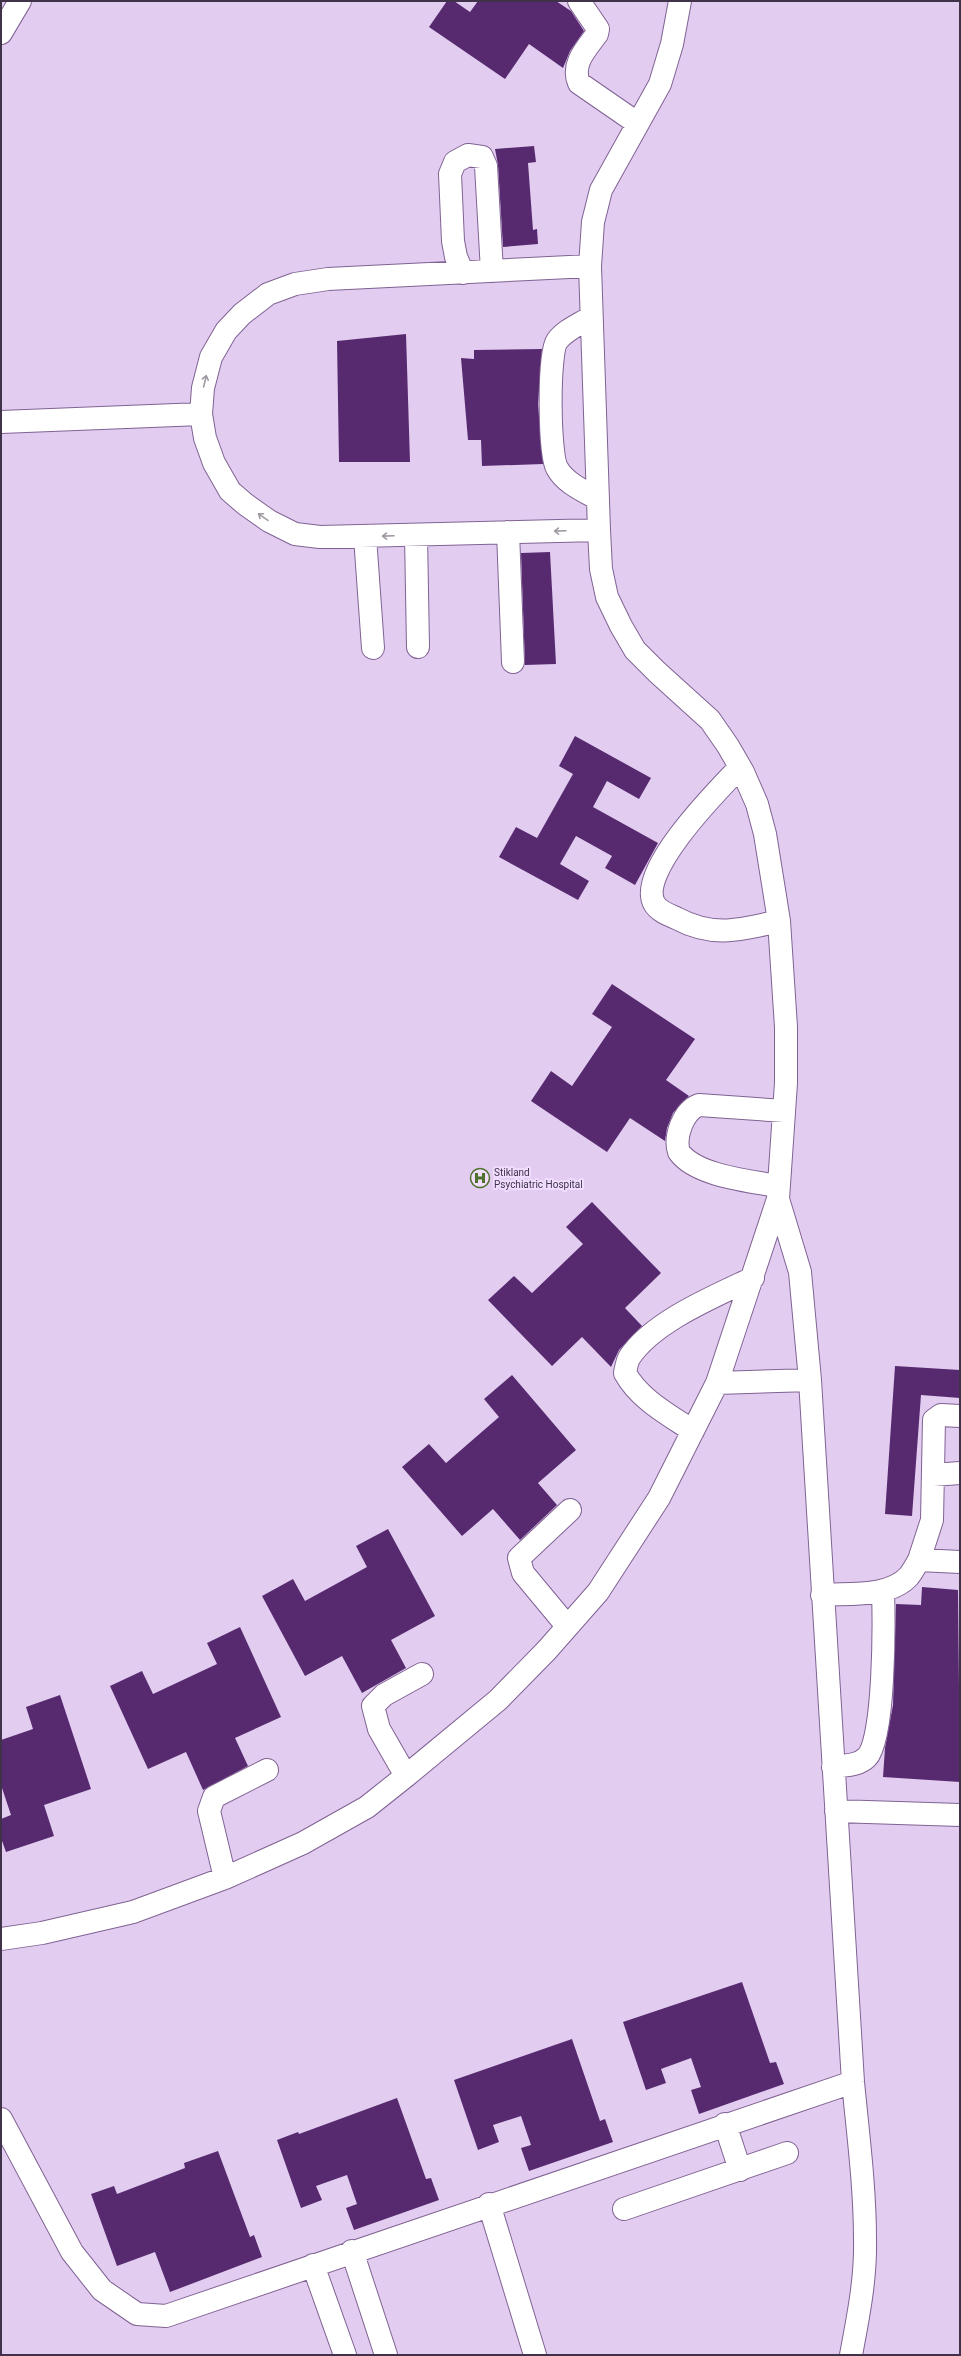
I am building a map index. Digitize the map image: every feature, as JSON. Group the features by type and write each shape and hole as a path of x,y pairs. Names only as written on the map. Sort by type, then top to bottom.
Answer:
{"lane":[{"path":"1,33 20,1"},
{"path":"579,1 598,29 597,34 578,62 576,70 579,83 637,123"},
{"path":"1,1939 42,1933 133,1912 225,1878 303,1842 367,1806 406,1776 498,1700 548,1650 567,1626 598,1592 624,1555 659,1498 717,1383 753,1278 778,1193 784,1111 786,1027 779,921 765,834 757,804 740,767 710,720 657,672 636,650 621,626 607,597 601,569 590,266 593,222 602,190 637,123 660,84 672,44 680,1"},
{"path":"463,273 454,250 450,174 455,162 468,155 482,157 486,166 492,271"},
{"path":"590,266 328,279 295,284 268,294 242,314 226,332 211,357 203,388 201,414 205,438 214,463 230,491 244,504 269,522 294,534 365,537 599,530"},
{"path":"592,316 564,334 553,348 551,378 552,449 554,463 563,476 598,499"},
{"path":"1,422 201,414"},
{"path":"508,532 513,662"},
{"path":"416,535 418,646"},
{"path":"365,537 374,648"},
{"path":"740,767 699,809 683,830 657,873 652,890 652,898 655,905 662,911 683,922 708,931 721,932 744,929 779,921"},
{"path":"778,1193 722,1176 690,1163 679,1152 677,1133 687,1117 699,1105 784,1111"},
{"path":"778,1193 800,1272 810,1380 853,2082 865,2241 861,2296 851,2355"},
{"path":"693,1431 662,1410 631,1384 625,1373 628,1360 639,1345 664,1325 689,1310 753,1278"},
{"path":"717,1383 810,1380"},
{"path":"822,1595 883,1591 896,1586 909,1576 919,1560 932,1520 934,1420 941,1415 960,1416"},
{"path":"933,1475 960,1473"},
{"path":"567,1626 523,1573 519,1558 570,1510"},
{"path":"919,1560 960,1562"},
{"path":"833,1767 859,1763 872,1749 877,1732 884,1634 883,1591"},
{"path":"406,1776 379,1729 373,1706 384,1695 422,1674"},
{"path":"225,1878 209,1811 214,1797 267,1770"},
{"path":"836,1811 960,1815"},
{"path":"1,2119 72,2252 102,2290 137,2314 166,2316 489,2204 853,2082"},
{"path":"725,2124 740,2170"},
{"path":"624,2210 787,2154"},
{"path":"489,2204 535,2355"},
{"path":"352,2251 386,2355"},
{"path":"313,2265 345,2355"}],"shaded area":[{"name":"Stikland Psychiatric Hospital","path":"1,1 960,1 960,2355 1,2355"}],"building":[{"path":"447,1 454,1 470,12 478,1 556,1 571,11 584,31 570,51 563,68 529,44 505,79 429,27"},
{"path":"534,146 536,162 528,163 533,230 537,229 538,244 503,247 498,165 495,149"},
{"path":"406,334 410,462 339,462 337,341"},
{"path":"542,349 538,404 543,464 482,466 481,440 468,440 461,358 474,359 474,350"},
{"path":"550,552 556,664 525,665 521,553"},
{"path":"575,736 651,778 639,799 607,781 593,807 658,843 635,885 605,868 612,856 576,836 560,864 589,881 578,900 499,857 516,827 537,838 573,774 559,766"},
{"path":"612,984 695,1039 666,1080 689,1096 673,1113 667,1128 665,1141 630,1118 607,1152 531,1101 551,1071 572,1086 612,1027 592,1014"},
{"path":"592,1202 661,1273 625,1308 642,1326 619,1350 611,1367 582,1337 552,1366 488,1300 514,1276 532,1293 583,1244 566,1227"},
{"path":"895,1366 960,1370 960,1398 921,1395 912,1516 885,1514"},
{"path":"512,1375 576,1450 538,1483 557,1505 520,1540 493,1509 462,1536 402,1467 429,1444 446,1463 499,1417 484,1399"},
{"path":"388,1529 435,1616 391,1640 406,1668 362,1693 342,1656 305,1676 262,1596 293,1579 305,1601 367,1567 356,1546"},
{"path":"922,1587 958,1590 960,1782 883,1777 885,1748 893,1705 896,1604 921,1605"},
{"path":"240,1627 281,1717 235,1738 248,1766 203,1790 186,1752 148,1769 110,1686 142,1671 153,1694 217,1664 207,1643"},
{"path":"60,1695 91,1789 44,1805 54,1836 6,1852 1,1838 1,1819 11,1815 1,1785 1,1740 33,1729 26,1707"},
{"path":"742,1982 770,2063 776,2062 784,2084 699,2114 691,2090 701,2087 691,2058 661,2069 666,2083 646,2090 623,2022"},
{"path":"572,2039 600,2121 605,2119 613,2142 529,2171 521,2148 531,2145 521,2116 493,2125 499,2142 478,2150 454,2080"},
{"path":"397,2098 426,2179 431,2178 439,2200 354,2230 346,2208 357,2204 347,2175 316,2186 322,2200 301,2208 277,2140 298,2132 299,2134"},
{"path":"218,2151 250,2237 254,2235 262,2257 170,2292 155,2252 117,2266 91,2194 114,2186 117,2194 185,2168 184,2163"}],"place":[{"name":"Stikland Psychiatric Hospital","path":"480,1178"}]}
